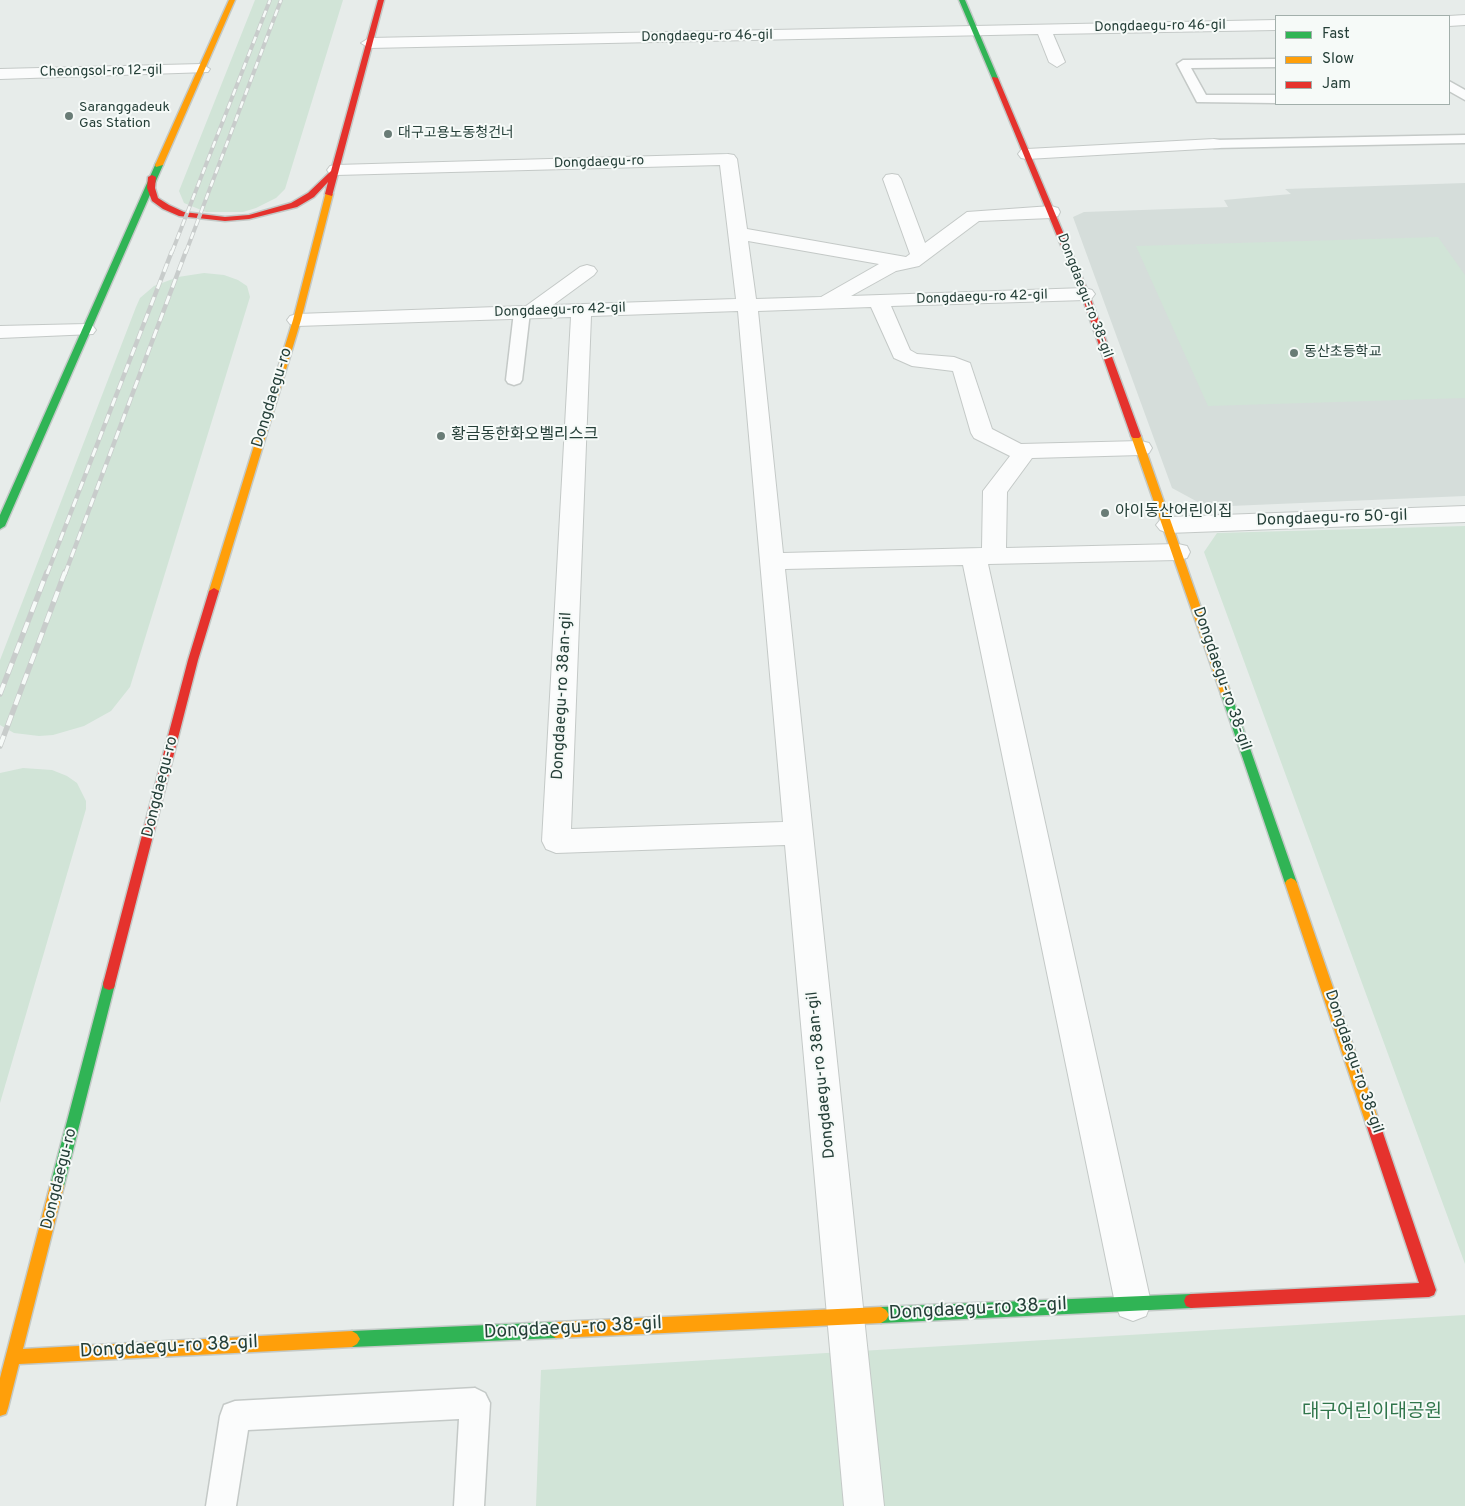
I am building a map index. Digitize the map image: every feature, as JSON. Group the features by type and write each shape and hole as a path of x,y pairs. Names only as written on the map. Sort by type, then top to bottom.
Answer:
{"main road":[{"path":"0,526 152,177 232,0"},
{"name":"Dongdaegu-ro","path":"0,1408 193,660 297,320 381,0"},
{"name":"Dongdaegu-ro 38-gil","path":"14,1357 159,1348 1427,1291 1430,1288 1141,448 1085,294 962,0"},
{"path":"152,177 151,188 156,198 166,207 182,214 202,218 225,219 249,217 294,205 311,195 336,170"}],"street":[{"path":"1450,21 1465,20"},
{"name":"Dongdaegu-ro 46-gil","path":"369,43 976,34 1044,30 1275,25"},
{"path":"1044,30 1057,62"},
{"name":"Cheongsol-ro 12-gil","path":"0,74 202,70"},
{"path":"1027,154 1214,144"},
{"name":"Dongdaegu-ro","path":"336,170 728,160 747,305"},
{"path":"737,233 913,260 892,179"},
{"name":"Dongdaegu-ro 42-gil","path":"823,303 890,266 913,260 974,216 1051,212"},
{"path":"527,312 588,272"},
{"name":"Dongdaegu-ro 42-gil","path":"297,320 1085,294"},
{"path":"878,301 902,354 912,360 954,363 963,366 982,433 1017,451 1141,448"},
{"name":"Dongdaegu-ro 38an-gil","path":"747,305 864,1506"},
{"name":"Dongdaegu-ro 38an-gil","path":"581,310 556,840 798,833"},
{"path":"0,332 86,330"},
{"path":"1026,450 995,491 984,556 1133,1303"},
{"name":"Dongdaegu-ro 50-gil","path":"1168,525 1465,514"},
{"path":"772,561 1178,552"}],"lane":[{"path":"1275,63 1183,64 1202,99 1275,99"},
{"path":"1450,86 1465,97"},
{"path":"1450,99 1465,97"},
{"path":"1214,144 1465,139"},
{"path":"514,380 527,312"},
{"path":"221,1506 235,1416 475,1402 469,1506"}],"shaded area":[{"name":"동산초등학교","path":"1465,183 1465,496 1207,507 1172,488 1073,217 1084,212 1228,207 1224,200 1291,194 1285,189"}],"green space":[{"path":"255,0 343,0 285,189 276,198 243,212 206,212 184,203 179,191"},
{"path":"1438,237 1465,275 1465,398 1208,406 1136,246"},
{"path":"204,273 224,275 238,280 247,286 250,297 130,687 111,711 84,726 53,735 39,736 14,733 0,725 0,660 136,307 140,298 154,286 178,277"},
{"path":"1465,526 1465,1264 1204,552 1217,533"},
{"path":"23,768 52,770 67,776 77,783 86,801 86,809 0,1103 0,773"},
{"name":"대구어린이대공원","path":"1465,1315 1465,1506 536,1506 541,1370"}],"railway":[{"path":"172,252 270,0"},
{"path":"186,252 281,0"},
{"path":"47,574 172,251"},
{"path":"65,574 186,251"},
{"path":"0,694 47,572"},
{"path":"0,746 65,572"}],"traffic: fast":[{"path":"962,0 995,78"},
{"path":"0,526 159,165"},
{"path":"1226,694 1291,883"},
{"path":"57,1186 109,984"},
{"path":"881,1315 1191,1301"},
{"path":"352,1339 556,1330"}],"traffic: slow":[{"path":"159,165 232,0"},
{"path":"214,591 297,320 329,194"},
{"path":"1136,436 1226,694"},
{"path":"1291,883 1373,1124"},
{"path":"0,1408 57,1186"},
{"path":"556,1330 881,1315"},
{"path":"14,1357 352,1339"}],"traffic: jam":[{"path":"329,194 381,0"},
{"path":"995,78 1085,294 1136,436"},
{"path":"152,177 151,188 155,199 166,207 182,214 225,219 249,217 294,205 311,195 335,172"},
{"path":"109,984 193,660 214,591"},
{"path":"1191,1301 1429,1290 1373,1124"}],"place":[{"name":"Saranggadeuk Gas Station","path":"69,116"},
{"name":"대구고용노동청건너","path":"388,134"},
{"name":"동산초등학교","path":"1294,353"},
{"name":"황금동한화오벨리스크","path":"441,436"},
{"name":"아이동산어린이집","path":"1105,513"}]}
